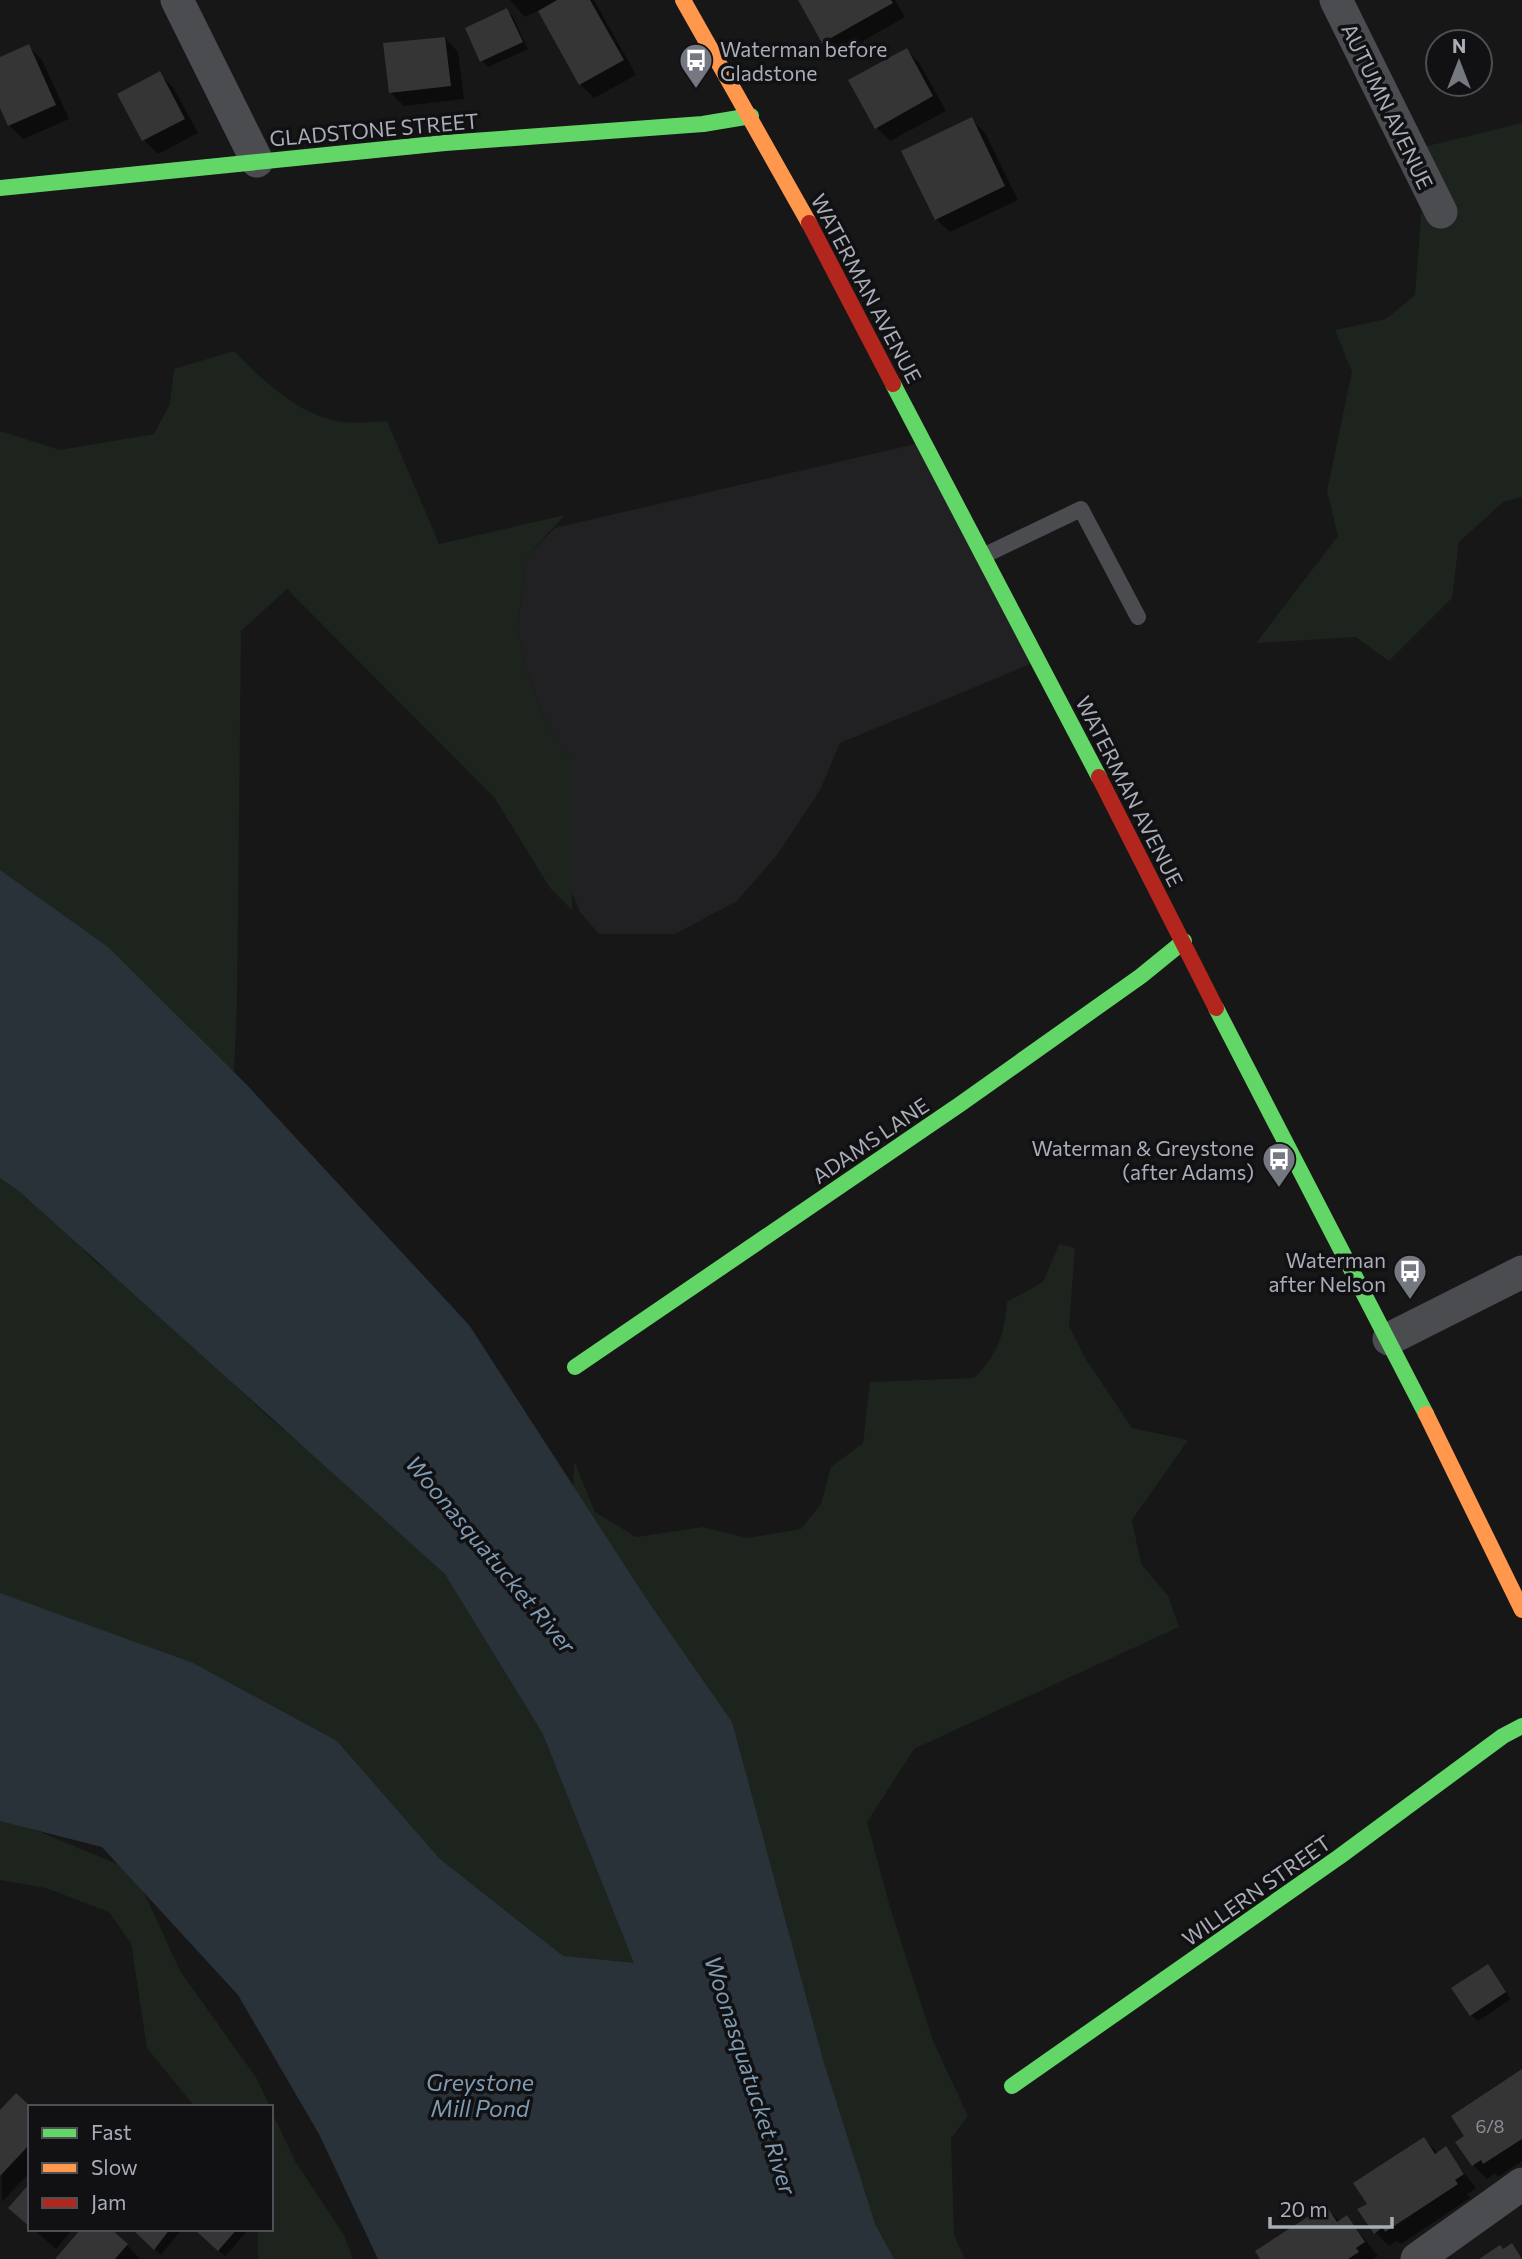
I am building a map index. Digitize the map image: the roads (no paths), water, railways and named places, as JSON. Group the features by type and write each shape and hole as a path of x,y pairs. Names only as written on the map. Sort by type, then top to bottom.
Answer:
{"street":[{"path":"177,0 257,161"},
{"name":"WATERMAN AVENUE","path":"684,0 751,116 1184,941 1332,1237 1389,1339 1522,1610"},
{"name":"AUTUMN AVENUE","path":"1336,0 1441,212"},
{"name":"GLADSTONE STREET","path":"0,188 445,143 703,124 751,116"},
{"name":"ADAMS LANE","path":"575,1367 959,1105 1141,976 1184,941"},
{"path":"1389,1339 1522,1272"},
{"name":"WILLERN STREET","path":"1012,2087 1339,1857 1503,1736 1522,1726"},
{"path":"1417,2259 1522,2184"}],"lane":[{"path":"983,555 1081,509 1138,617"}],"water":[{"name":"Greystone Mill Pond","path":"0,870 108,947 246,1084 469,1325 647,1600 732,1722 823,2060 875,2224 894,2259 378,2259 319,2134 238,1995 102,1847 0,1821 0,1593 193,1663 337,1741 440,1859 563,1956 634,1963 543,1734 445,1574 19,1191 0,1178"}],"place":[{"name":"Waterman before Gladstone","path":"696,90"},
{"name":"Waterman & Greystone (after Adams)","path":"1279,1189"},
{"name":"Waterman after Nelson","path":"1410,1301"}],"water label":[{"name":"Woonasquatucket River","path":"491,1554"},
{"name":"Woonasquatucket River","path":"751,2075"}]}
